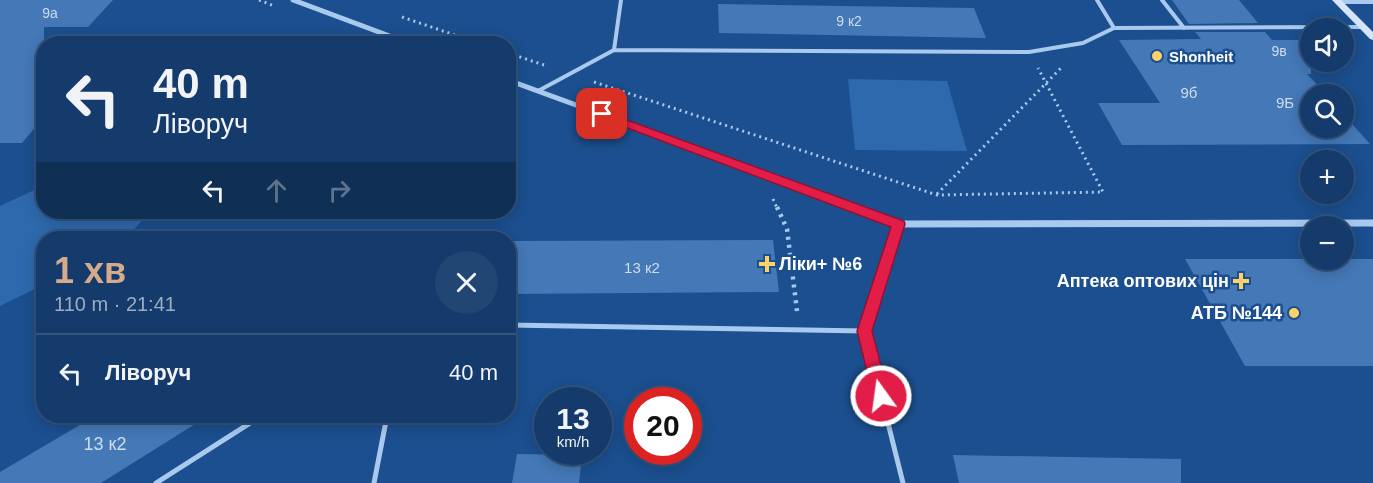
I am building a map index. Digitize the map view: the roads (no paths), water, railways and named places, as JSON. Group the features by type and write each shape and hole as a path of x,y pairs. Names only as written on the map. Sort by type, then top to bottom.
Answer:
{"main road":[{"path":"1337,1 1373,37"}],"street":[{"path":"293,0 390,36"},
{"path":"516,83 899,224 1373,223"}],"lane":[{"path":"614,50 621,0"},
{"path":"1097,0 1114,28"},
{"path":"1162,0 1184,28"},
{"path":"1337,1 1373,2"},
{"path":"538,91 614,50 1029,52 1083,43 1114,28 1363,27"},
{"path":"899,224 865,331 903,483"},
{"path":"516,325 865,331"},
{"path":"156,483 250,423"},
{"path":"374,483 386,423"}],"place":[{"name":"Shonheit","path":"1157,56"},
{"name":"Ліки+ №6","path":"767,264"},
{"name":"Аптека оптових цін","path":"1241,281"},
{"name":"АТБ №144","path":"1294,313"}]}
